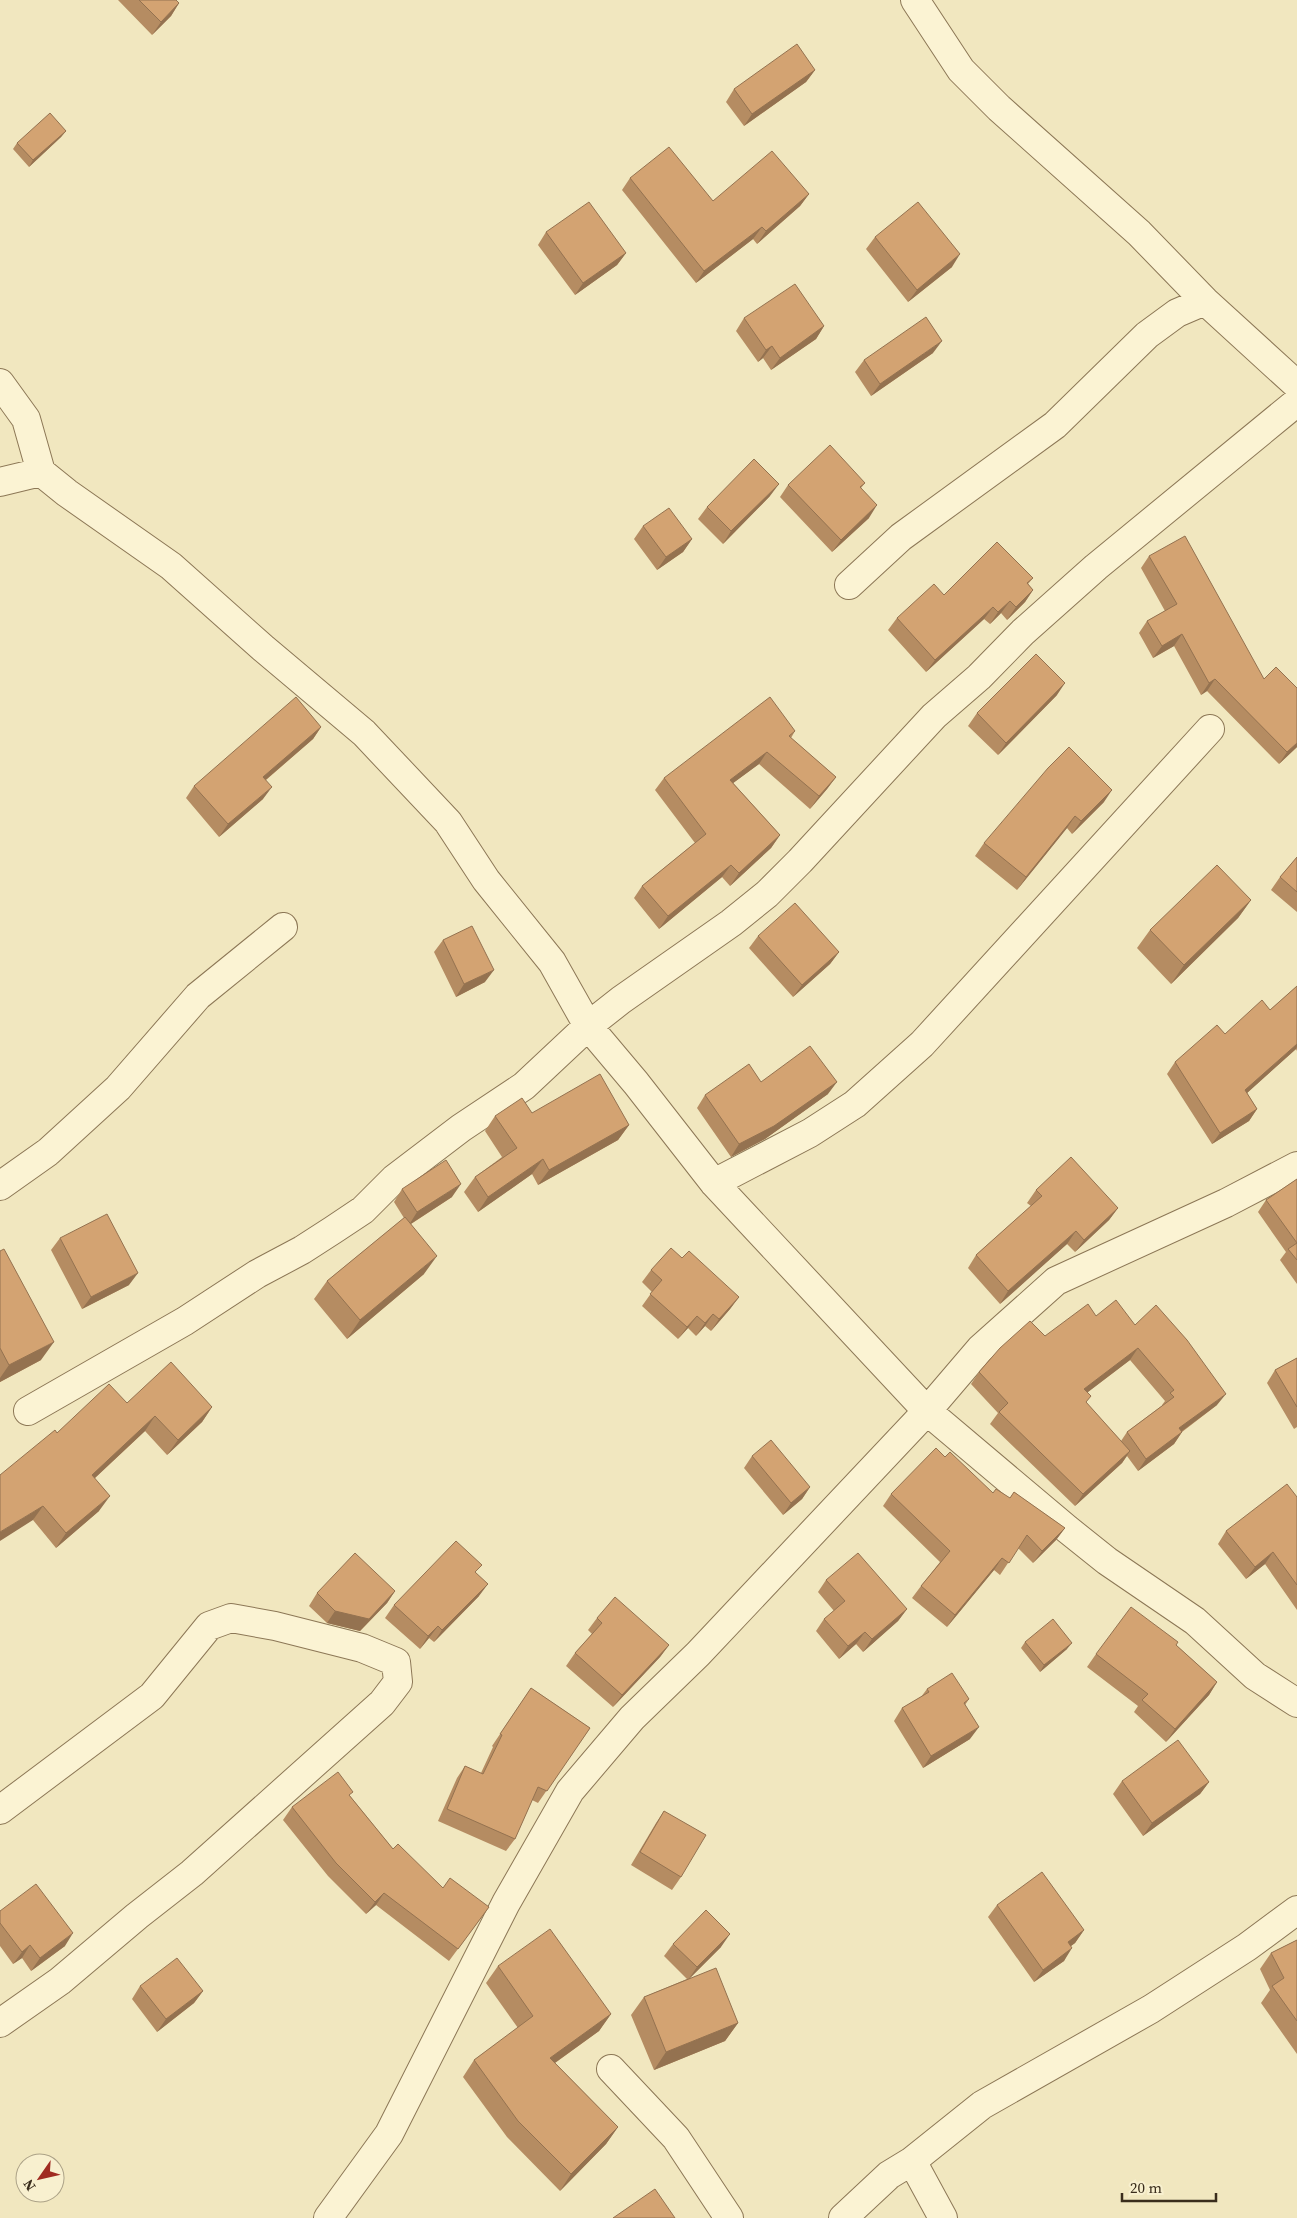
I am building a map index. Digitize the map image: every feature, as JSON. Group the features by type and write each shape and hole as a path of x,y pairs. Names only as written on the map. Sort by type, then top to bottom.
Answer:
{"street":[{"path":"915,0 961,70 999,108 1139,233 1205,301 1297,384"},
{"path":"849,585 900,537 1055,425 1147,335 1177,314 1205,301"},
{"path":"0,383 26,420 41,472 67,493 171,566 364,733 448,822 486,880 552,962 588,1026 636,1083 714,1183 927,1411 1087,1545 1195,1621 1255,1676 1297,1703"},
{"path":"28,1411 185,1322 257,1274 302,1250 363,1210 394,1178 446,1139 524,1086 588,1026 621,1000 732,923 767,894 800,861 934,716 980,677 1023,632 1096,568 1297,402"},
{"path":"0,482 41,472"},
{"path":"714,1183 810,1132 855,1104 922,1044 1210,730"},
{"path":"0,1186 48,1152 118,1088 198,996 283,927"},
{"path":"328,2218 389,2134 506,1903 570,1791 632,1718 698,1654 927,1411 980,1349 1056,1281 1226,1203 1297,1166"},
{"path":"0,1810 152,1696 208,1626 231,1618 274,1626 362,1648 396,1662 398,1682 382,1703 192,1873 137,1916 60,1981 0,2023"},
{"path":"843,2218 889,2175 912,2161 982,2105 1151,2009 1247,1947 1297,1910"},
{"path":"611,2069 676,2138 729,2218"},
{"path":"912,2161 943,2218"}],"building":[{"path":"139,0 176,0 179,3 161,22"},
{"path":"797,44 815,70 752,114 734,89"},
{"path":"50,113 66,131 33,160 17,143"},
{"path":"669,147 713,201 772,151 809,194 766,231 762,227 704,271 630,178"},
{"path":"589,202 626,253 583,283 546,232"},
{"path":"918,202 960,254 917,290 875,237"},
{"path":"795,284 824,326 780,358 772,346 766,350 744,318"},
{"path":"926,317 942,341 880,384 864,360"},
{"path":"830,445 865,483 860,487 877,505 841,540 788,485"},
{"path":"754,459 779,484 731,531 707,507"},
{"path":"669,508 692,539 666,557 643,526"},
{"path":"1185,536 1264,679 1276,667 1297,688 1297,743 1287,752 1215,679 1209,683 1182,634 1162,646 1147,621 1177,604 1149,556"},
{"path":"997,542 1033,578 1027,583 1033,590 1016,607 1010,601 998,612 993,607 935,660 897,618 934,584 944,595"},
{"path":"1036,654 1065,683 1006,743 977,713"},
{"path":"296,697 321,727 263,777 272,787 228,824 194,786"},
{"path":"770,697 795,731 789,736 836,777 819,796 767,752 730,780 780,835 739,873 731,865 668,916 642,886 706,834 664,778"},
{"path":"1069,747 1112,790 1081,821 1075,816 1026,877 984,843 1048,768"},
{"path":"1297,857 1297,892 1280,877"},
{"path":"1217,865 1251,900 1184,965 1150,930"},
{"path":"795,903 839,952 802,985 758,936"},
{"path":"472,926 494,970 464,984 443,940"},
{"path":"1297,986 1297,1044 1245,1090 1257,1109 1220,1133 1175,1062 1217,1025 1225,1034 1262,1000 1270,1010"},
{"path":"810,1046 837,1082 774,1126 739,1144 705,1095 749,1064 761,1082"},
{"path":"600,1074 629,1125 549,1170 543,1159 488,1197 475,1177 517,1148 495,1116 522,1098 532,1113"},
{"path":"1071,1157 1118,1208 1084,1240 1076,1231 1008,1291 976,1255 1042,1196 1036,1190"},
{"path":"446,1160 461,1184 417,1212 402,1189"},
{"path":"1297,1179 1297,1243 1266,1200"},
{"path":"107,1214 138,1273 91,1297 60,1238"},
{"path":"405,1217 437,1256 360,1320 327,1281"},
{"path":"1297,1243 1297,1260 1288,1249"},
{"path":"671,1248 682,1258 689,1251 739,1297 719,1319 713,1314 705,1323 697,1316 687,1327 650,1294 662,1280 651,1270"},
{"path":"4,1249 54,1342 9,1365 0,1348 0,1251"},
{"path":"1116,1300 1135,1325 1156,1305 1187,1340 1226,1394 1179,1428 1182,1432 1146,1459 1127,1432 1174,1397 1170,1393 1174,1390 1138,1348 1084,1389 1091,1396 1086,1402 1130,1451 1083,1494 999,1412 1008,1403 979,1372 1000,1348 1030,1321 1045,1336 1088,1304 1096,1316"},
{"path":"1297,1358 1297,1407 1275,1370"},
{"path":"171,1362 212,1407 178,1440 155,1416 92,1475 110,1496 66,1533 43,1506 0,1532 0,1475 55,1430 57,1433 109,1384 127,1403"},
{"path":"771,1440 810,1487 791,1503 752,1456"},
{"path":"936,1448 945,1457 950,1452 993,1493 996,1489 1010,1498 1014,1492 1065,1528 1042,1551 1027,1535 1009,1563 1002,1558 955,1615 921,1586 950,1551 891,1494"},
{"path":"1287,1484 1297,1497 1297,1585 1273,1552 1255,1567 1226,1531"},
{"path":"456,1541 482,1565 475,1572 488,1584 442,1630 438,1626 428,1636 394,1605"},
{"path":"355,1553 395,1591 369,1619 335,1611 317,1593"},
{"path":"858,1553 907,1609 872,1639 865,1632 848,1646 824,1619 845,1601 826,1580"},
{"path":"615,1597 669,1645 622,1695 575,1653 602,1623 597,1618"},
{"path":"1131,1607 1178,1642 1176,1645 1217,1682 1175,1729 1142,1700 1148,1694 1096,1654"},
{"path":"1053,1619 1072,1643 1044,1665 1025,1642"},
{"path":"952,1673 969,1699 964,1703 979,1727 931,1756 902,1708 929,1692 927,1689"},
{"path":"531,1688 590,1728 547,1791 538,1787 515,1839 447,1809 465,1766 483,1774 502,1735 500,1734"},
{"path":"1178,1740 1209,1782 1152,1823 1122,1781"},
{"path":"338,1772 353,1792 349,1795 393,1849 398,1844 443,1888 450,1878 489,1907 458,1949 384,1893 375,1902 336,1863 292,1807"},
{"path":"664,1811 706,1835 681,1877 640,1852"},
{"path":"1042,1872 1084,1930 1068,1942 1072,1948 1043,1970 997,1905"},
{"path":"36,1884 73,1933 40,1958 30,1945 22,1952 0,1923 0,1911"},
{"path":"706,1910 730,1934 697,1967 673,1944"},
{"path":"550,1929 611,2014 550,2058 618,2127 571,2174 518,2121 474,2060 533,2016 498,1966"},
{"path":"1297,1940 1297,2021 1272,1986 1284,1978 1271,1953"},
{"path":"177,1958 203,1991 166,2019 140,1986"},
{"path":"716,1968 738,2023 666,2052 644,1997"},
{"path":"655,2189 675,2218 613,2218"}]}
